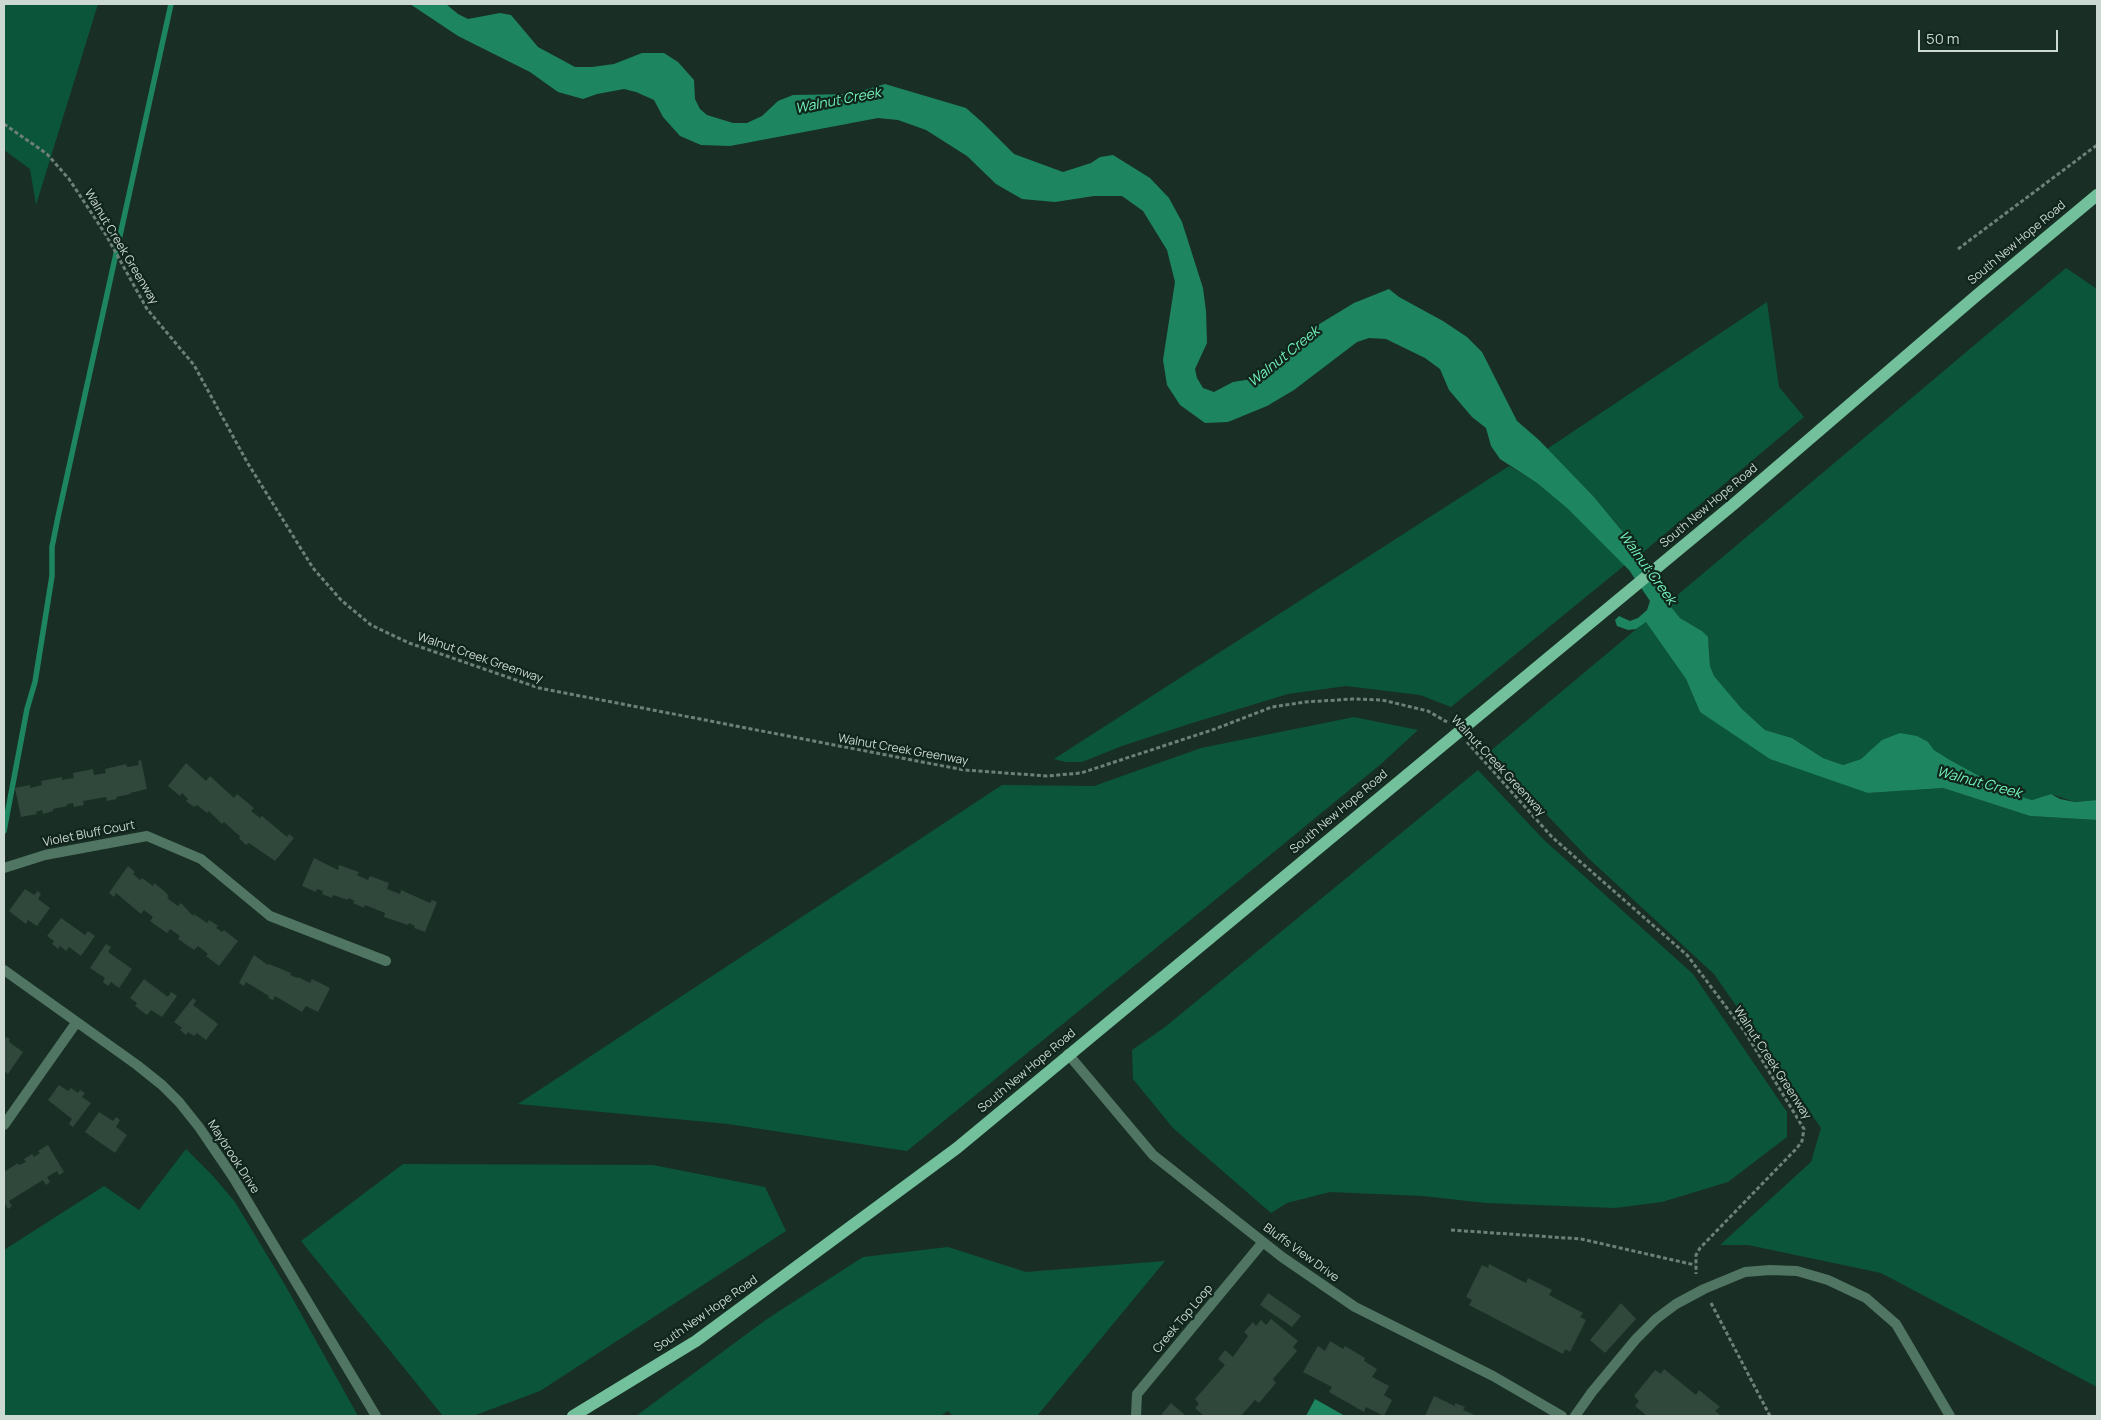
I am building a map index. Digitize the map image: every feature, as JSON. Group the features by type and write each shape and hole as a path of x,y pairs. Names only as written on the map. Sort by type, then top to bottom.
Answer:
{"main road":[{"name":"South New Hope Road","path":"573,1416 696,1341 957,1148 1068,1054 1735,503 1976,296 2097,196"}],"street":[{"name":"Violet Bluff Court","path":"4,868 45,854 147,836 201,859 270,916 386,961"},
{"name":"Maybrook Drive","path":"4,970 162,1085 198,1127 233,1178 376,1416"},
{"path":"4,1125 76,1023"},
{"name":"Bluffs View Drive","path":"1068,1054 1153,1155 1282,1258 1355,1307 1493,1376 1562,1416"},
{"name":"Creek Top Loop","path":"1136,1416 1137,1394 1263,1242"},
{"path":"1575,1416 1592,1392 1636,1339 1656,1319 1676,1304 1704,1289 1745,1272 1770,1270 1797,1271 1828,1280 1866,1298 1896,1324 1950,1416"}],"path":[{"name":"Walnut Creek Greenway","path":"4,124 47,154 69,180 106,236 147,309 194,365 247,462 313,568 341,600 370,625 409,643 539,688 930,765 964,770 1046,776 1081,773 1215,729 1272,708 1305,702 1353,699 1382,700 1428,711 1452,726"},
{"path":"1958,249 2097,145"},
{"name":"Walnut Creek Greenway","path":"1462,736 1552,837 1687,955 1745,1032 1804,1129 1802,1141 1786,1162 1707,1239 1696,1255 1696,1274"},
{"path":"1451,1230 1581,1239 1695,1265"},
{"path":"1711,1303 1770,1416"}],"shaded area":[{"path":"4,4 98,4 36,205 30,169 4,150"},
{"path":"2066,268 2097,289 2097,800 2075,802 2051,794 2032,800 2022,797 2003,789 1950,760 1934,750 1928,742 1882,741 1861,759 1843,765 1823,758 1792,738 1765,730 1742,709 1714,676 1710,666 1709,645 1702,631 1680,618 1668,603"},
{"path":"1767,302 1779,387 1804,417 1641,554 1594,497 1547,449"},
{"path":"1509,466 1537,483 1568,509 1625,565 1451,707 1420,695 1346,686 1288,694 1122,746 1082,762 1066,762 1054,759"},
{"path":"1646,621 1686,679 1700,712 1868,793 1943,788 2030,816 2097,820 2097,1387 1881,1273 1748,1245 1720,1245 1811,1162 1821,1128 1714,974 1586,856 1488,753"},
{"path":"1354,717 1418,730 1381,764 907,1151 728,1124 518,1104 1002,785 1094,786 1201,748"},
{"path":"1478,770 1544,840 1693,974 1787,1112 1787,1137 1728,1182 1662,1202 1615,1208 1486,1203 1423,1196 1330,1192 1287,1203 1271,1213 1173,1128 1133,1079 1132,1050 1165,1027"},
{"path":"186,1149 235,1202 285,1285 358,1416 4,1416 4,1250 104,1186 139,1210"},
{"path":"403,1164 653,1165 765,1187 786,1231 540,1391 473,1416 443,1416 301,1241"},
{"path":"948,1247 1026,1272 1165,1261 1037,1416 953,1416 948,1411 940,1416 636,1416 767,1319 863,1257"}],"water":[{"name":"Walnut Creek","path":"410,4 446,4 458,14 468,19 500,13 511,15 538,47 575,67 614,64 642,53 664,53 678,62 694,80 695,99 700,109 707,115 733,123 747,123 762,116 778,101 793,95 851,94 885,84 966,108 1014,154 1063,172 1091,163 1100,157 1113,155 1150,178 1169,198 1182,222 1203,288 1206,311 1207,343 1195,369 1197,378 1203,388 1214,392 1233,382 1252,379 1282,362 1297,347 1305,334 1321,323 1354,303 1389,289 1399,297 1443,321 1467,337 1482,352 1517,421 1539,440 1594,497 1641,554 1668,603 1680,618 1702,631 1708,637 1710,666 1714,676 1742,709 1765,730 1792,738 1823,758 1843,765 1861,759 1882,740 1900,733 1917,736 1928,742 1934,750 1950,760 2003,789 2022,797 2032,800 2051,794 2060,799 2075,802 2097,800 2097,820 2030,816 1943,788 1868,793 1770,759 1700,712 1686,679 1646,622 1636,629 1628,630 1617,626 1615,620 1619,616 1630,621 1638,618 1647,610 1650,601 1629,570 1568,509 1537,483 1500,459 1491,446 1486,428 1472,417 1449,390 1440,369 1425,358 1386,339 1369,338 1357,342 1294,390 1267,406 1228,422 1205,423 1180,405 1167,385 1163,360 1175,282 1167,250 1143,211 1122,196 1094,196 1055,202 1022,199 996,184 967,156 926,130 898,120 878,118 730,146 701,145 680,136 663,117 654,100 624,89 597,94 583,99 558,92 530,72 458,36"},
{"path":"1315,1399 1345,1416 1306,1416"}],"building":[{"path":"141,760 147,789 116,797 117,799 107,801 106,797 83,801 84,805 74,807 73,803 67,804 67,806 53,809 53,811 43,814 42,810 36,812 37,814 21,817 15,788 30,785 30,788 42,785 41,781 62,777 62,780 74,778 73,773 93,769 94,775 106,773 105,769 126,764 127,767 139,765 138,761"},
{"path":"186,763 206,781 210,776 234,798 237,794 254,808 251,811 260,818 262,816 287,837 289,834 294,838 275,861 249,843 246,845 239,838 240,836 224,822 222,824 209,811 207,813 197,805 194,807 186,801 188,799 182,793 180,796 168,786"},
{"path":"314,858 338,870 339,865 359,872 357,875 368,880 370,876 389,883 387,889 400,894 401,890 430,903 432,900 437,902 425,932 414,928 415,926 409,923 408,925 384,917 385,913 365,905 364,908 353,903 355,901 349,898 348,900 333,895 332,898 322,894 323,891 317,889 316,892 302,886"},
{"path":"128,866 140,880 142,878 153,886 154,883 169,896 167,898 178,906 181,903 193,916 194,914 207,923 209,920 218,926 216,928 222,932 224,930 238,941 219,966 206,956 208,954 198,946 194,950 178,939 180,936 170,929 167,933 150,921 153,917 144,910 141,914 116,893 114,897 109,893"},
{"path":"25,889 34,895 38,891 41,894 38,899 50,908 37,926 28,920 26,924 9,911"},
{"path":"61,918 85,935 88,931 95,936 81,956 69,947 66,951 60,946 58,949 52,944 54,941 47,936"},
{"path":"106,944 111,947 108,952 132,969 119,988 111,982 108,986 103,982 105,978 90,968"},
{"path":"254,955 268,965 291,973 290,975 310,983 312,979 330,988 318,1012 306,1006 302,1012 275,996 273,1000 268,998 269,996 246,982 244,986 239,983"},
{"path":"144,979 168,997 171,992 177,996 162,1017 151,1010 147,1015 135,1006 137,1003 130,998"},
{"path":"193,998 196,1001 193,1005 218,1024 206,1040 197,1033 194,1036 188,1032 186,1035 180,1030 182,1028 174,1022"},
{"path":"6,1037 10,1039 9,1042 23,1052 8,1074 4,1071 4,1040"},
{"path":"59,1085 68,1091 71,1088 78,1093 80,1090 85,1093 82,1097 91,1103 73,1127 69,1124 72,1119 48,1100"},
{"path":"99,1112 113,1121 116,1117 120,1120 116,1127 127,1135 115,1153 85,1132"},
{"path":"48,1145 64,1172 59,1175 57,1171 47,1177 50,1182 46,1185 43,1180 9,1201 12,1206 8,1209 4,1202 4,1172 18,1163 19,1165 26,1162 24,1159 32,1154 34,1157 40,1153 38,1151"},
{"path":"1489,1264 1526,1283 1528,1278 1552,1290 1549,1295 1583,1313 1580,1317 1586,1320 1570,1352 1565,1349 1563,1354 1469,1305 1472,1300 1466,1297 1482,1265 1488,1268"},
{"path":"1268,1293 1301,1316 1292,1327 1260,1305"},
{"path":"1621,1303 1636,1319 1605,1353 1590,1340"},
{"path":"1271,1319 1298,1341 1293,1347 1297,1351 1273,1379 1276,1383 1259,1403 1255,1400 1241,1416 1204,1416 1195,1408 1199,1404 1195,1399 1225,1365 1218,1359 1225,1350 1233,1357 1248,1336 1244,1332 1253,1322 1256,1326 1261,1320 1266,1325"},
{"path":"1330,1341 1343,1349 1345,1346 1365,1358 1364,1361 1377,1369 1372,1377 1389,1386 1384,1395 1392,1400 1384,1416 1366,1407 1364,1412 1329,1392 1332,1387 1303,1372 1318,1346 1325,1351"},
{"path":"1664,1369 1696,1395 1699,1390 1720,1407 1715,1411 1722,1416 1647,1416 1635,1406 1639,1401 1634,1396 1655,1370 1661,1374"},
{"path":"1434,1396 1455,1406 1455,1403 1465,1407 1463,1410 1477,1416 1425,1416"},
{"path":"1171,1403 1186,1416 1160,1416"}],"waterway":[{"path":"4,831 27,709 35,682 52,576 52,547 58,517 171,4"}]}
